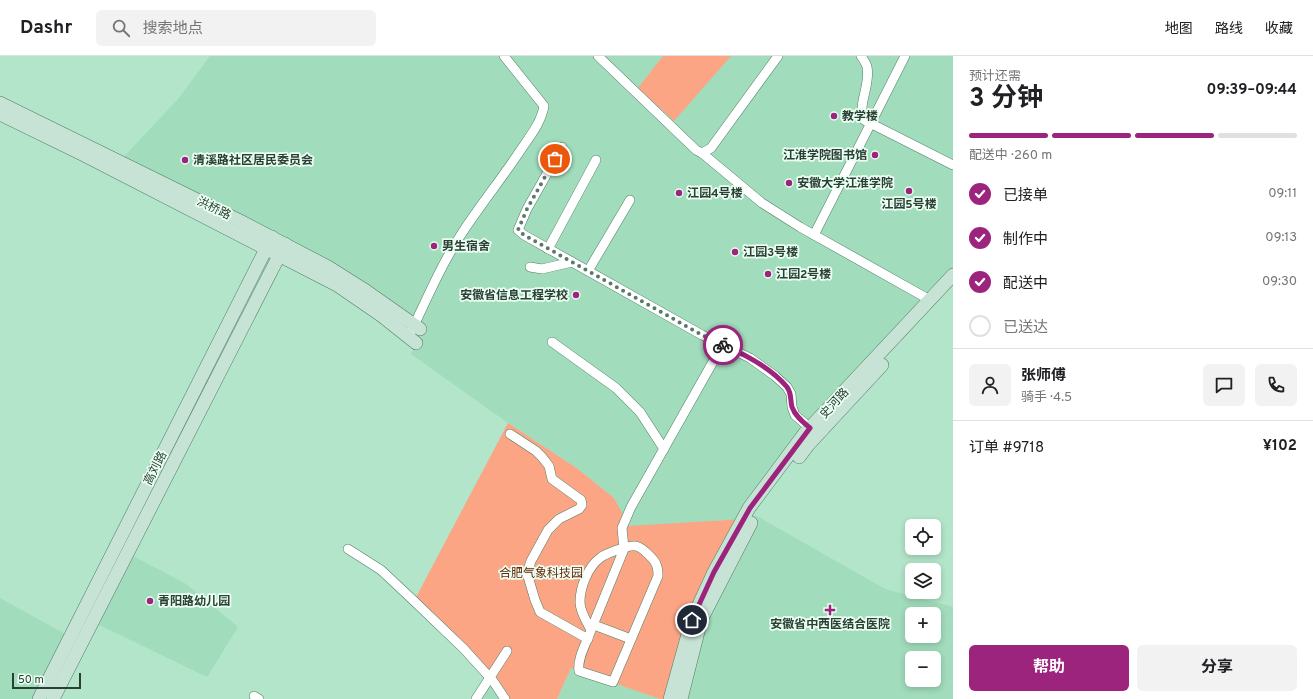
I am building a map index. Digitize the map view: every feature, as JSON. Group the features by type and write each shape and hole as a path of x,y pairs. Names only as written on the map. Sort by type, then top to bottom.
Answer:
{"street":[{"path":"412,340 450,252 464,230 498,184 543,114 544,106 504,56"},
{"path":"598,56 696,150 702,153 762,203 930,300"},
{"path":"702,153 711,148 778,56"},
{"path":"861,56 867,67 867,87 862,114 864,120 953,165"},
{"path":"814,234 905,56"},
{"name":"洪桥路","path":"0,102 282,250 382,316 412,340"},
{"name":"洪桥路","path":"0,114 269,243"},
{"path":"562,147 527,209 518,230 548,249 702,335 750,358 775,376 787,387 791,394 792,406 795,415 810,428"},
{"path":"548,249 596,160"},
{"path":"588,271 630,200"},
{"name":"高刘路","path":"39,699 269,243"},
{"name":"洪桥路","path":"282,250 328,267 360,287 417,327"},
{"name":"高刘路","path":"53,699 282,250"},
{"path":"530,267 542,269 572,262"},
{"name":"史河路","path":"670,699 692,620 714,572 750,508 810,428 953,275"},
{"name":"史河路","path":"681,699 701,620 755,515 808,445 953,287"},
{"path":"552,342 616,388 640,412 664,449"},
{"path":"591,631 583,615 580,602 587,576 592,566 601,557 624,549 635,546 640,548 656,562 658,576 613,682 579,670 578,664 624,549 622,528 631,507 723,344"},
{"path":"510,434 536,451 549,466 552,479 581,500 582,505 579,510 559,519 548,530 531,561 527,573 540,612 591,631 631,640"},
{"path":"348,548 381,570 464,649 505,699"},
{"path":"476,699 507,651"}],"shaded area":[{"path":"210,56 953,56 953,275 805,433 744,519 628,527 614,498 578,469 508,423 411,354 420,329 120,161 178,99"},
{"name":"安徽省中西医结合医院","path":"755,515 885,589 905,594 905,599 923,599 953,607 953,699 681,699 701,620"},
{"name":"青阳路幼儿园","path":"120,549 186,584 238,627 207,677 85,618"},
{"path":"0,598 74,639 44,699 0,699"},
{"path":"571,668 660,699 557,699"},
{"path":"489,678 505,699 476,699"}],"green space":[{"path":"663,56 731,56 674,121 638,88"},
{"name":"合肥气象科技园","path":"508,423 578,469 614,498 629,526 744,519 670,699 660,699 571,668 557,699 505,699 414,601"}],"way so far":[{"path":"555,159 527,209 518,230 524,235 702,335 723,345"}],"place":[{"name":"教学楼","path":"834,116"},
{"name":"江淮学院图书馆","path":"875,155"},
{"name":"清溪路社区居民委员会","path":"185,160"},
{"name":"安徽大学江淮学院","path":"789,183"},
{"name":"江园5号楼","path":"909,191"},
{"name":"江园4号楼","path":"679,193"},
{"name":"男生宿舍","path":"434,246"},
{"name":"江园3号楼","path":"735,252"},
{"name":"江园2号楼","path":"768,274"},
{"name":"安徽省信息工程学校","path":"576,295"},
{"name":"青阳路幼儿园","path":"150,601"},
{"name":"安徽省中西医结合医院","path":"830,610"}],"route":[{"path":"692,620 714,572 750,508 810,428 795,415 792,406 791,394 787,387 775,376 750,358 723,345"}]}
